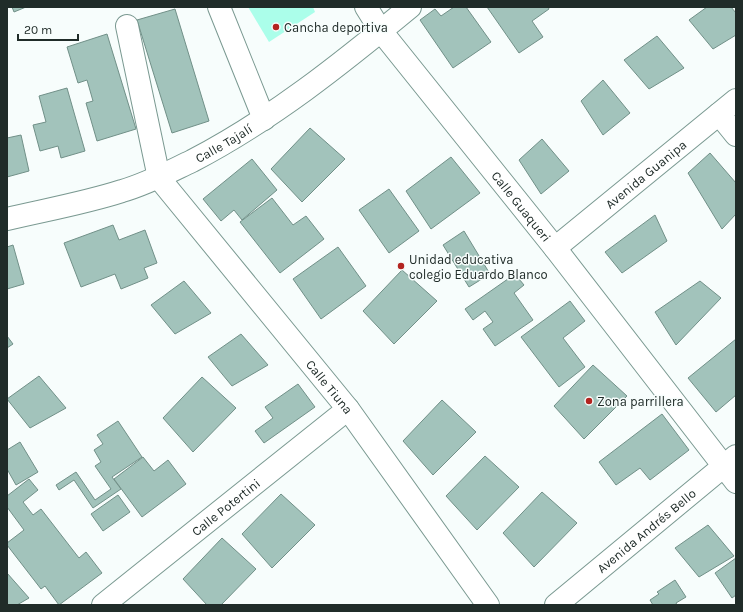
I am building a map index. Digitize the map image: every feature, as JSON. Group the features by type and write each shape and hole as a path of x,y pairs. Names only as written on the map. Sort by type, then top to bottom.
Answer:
{"street":[{"path":"219,7 264,119"},
{"name":"Calle Guaqueri","path":"366,7 381,31 732,468"},
{"name":"Calle Tajalí","path":"7,219 122,191 159,178 218,147 264,119 319,80 410,7"},
{"path":"127,26 159,178"},
{"name":"Avenida Guanipa","path":"555,248 736,100"},
{"path":"719,114 736,135"},
{"name":"Calle Tiuna","path":"159,178 348,409 488,605"},
{"name":"Calle Potertini","path":"103,605 348,409"},
{"name":"Avenida Andrés Bello","path":"556,605 732,468"}],"green space":[{"name":"Cancha deportiva","path":"248,7 313,7 315,12 269,42"}],"building":[{"path":"12,7 26,7 14,12"},
{"path":"454,7 466,7 491,42 453,68 420,20 435,9 441,16"},
{"path":"487,7 548,7 549,9 532,21 543,37 519,53"},
{"path":"707,7 731,7 736,13 736,35 713,49 689,20"},
{"path":"175,9 209,121 172,133 137,20"},
{"path":"107,34 136,129 97,141 86,103 93,101 87,80 78,83 67,47"},
{"path":"657,36 684,68 649,89 624,60"},
{"path":"603,80 630,113 603,135 581,101"},
{"path":"67,88 85,151 61,158 58,146 40,151 33,125 46,122 39,96"},
{"path":"310,128 345,159 302,202 271,169"},
{"path":"21,135 29,171 7,177 7,138"},
{"path":"542,139 569,171 541,194 519,160"},
{"path":"710,153 736,183 736,214 722,229 688,173"},
{"path":"451,157 480,193 431,229 406,191"},
{"path":"252,159 277,190 242,220 234,210 221,221 203,199"},
{"path":"389,189 419,231 389,253 359,210"},
{"path":"272,198 293,225 306,216 324,239 280,273 240,222"},
{"path":"655,215 667,241 622,273 605,252"},
{"path":"113,225 119,240 145,230 157,263 144,268 148,278 121,289 115,274 81,287 64,243"},
{"path":"464,231 490,274 469,287 443,245"},
{"path":"13,245 24,284 7,289 7,247"},
{"path":"338,247 366,286 321,319 293,279"},
{"path":"402,270 437,301 394,344 363,311"},
{"path":"515,274 524,285 514,293 533,320 495,346 483,329 493,322 485,311 473,320 465,309"},
{"path":"184,281 211,313 175,334 151,305"},
{"path":"700,281 721,298 676,345 655,312"},
{"path":"570,301 585,321 563,338 585,367 559,387 521,337"},
{"path":"241,334 268,365 232,386 208,357"},
{"path":"7,336 13,344 7,348"},
{"path":"736,339 736,395 716,412 688,378"},
{"path":"593,365 627,396 584,439 554,406"},
{"path":"39,376 66,408 30,428 7,399"},
{"path":"202,377 236,408 193,452 163,418"},
{"path":"298,384 315,407 264,443 255,431 273,418 265,407"},
{"path":"442,400 476,432 433,475 403,441"},
{"path":"662,414 689,450 650,480 640,468 616,485 599,462"},
{"path":"118,421 142,457 112,477 121,489 93,508 74,480 59,490 56,485 76,472 95,500 111,489 95,466 101,462 94,450 103,444 97,435"},
{"path":"20,442 38,472 16,485 7,469 7,450"},
{"path":"485,456 519,487 477,530 446,496"},
{"path":"143,457 154,471 168,460 186,484 142,517 114,479"},
{"path":"29,479 38,490 23,502 33,515 41,509 79,558 86,552 102,573 59,605 45,586 41,589 7,545 7,543 24,530 7,507 7,496"},
{"path":"542,492 577,523 534,567 503,533"},
{"path":"281,494 315,525 272,568 242,534"},
{"path":"118,495 130,512 103,531 91,514"},
{"path":"708,525 734,556 699,577 675,548"},
{"path":"222,538 256,569 221,605 207,605 183,579"},
{"path":"736,558 736,595 732,598 715,573"},
{"path":"7,573 29,598 17,605 7,605"},
{"path":"675,580 686,597 676,603 677,605 653,605 650,600 659,594 657,592"}],"place":[{"name":"Cancha deportiva","path":"276,27"},
{"name":"Unidad educativa colegio Eduardo Blanco","path":"401,266"},
{"name":"Zona parrillera","path":"589,401"}]}
